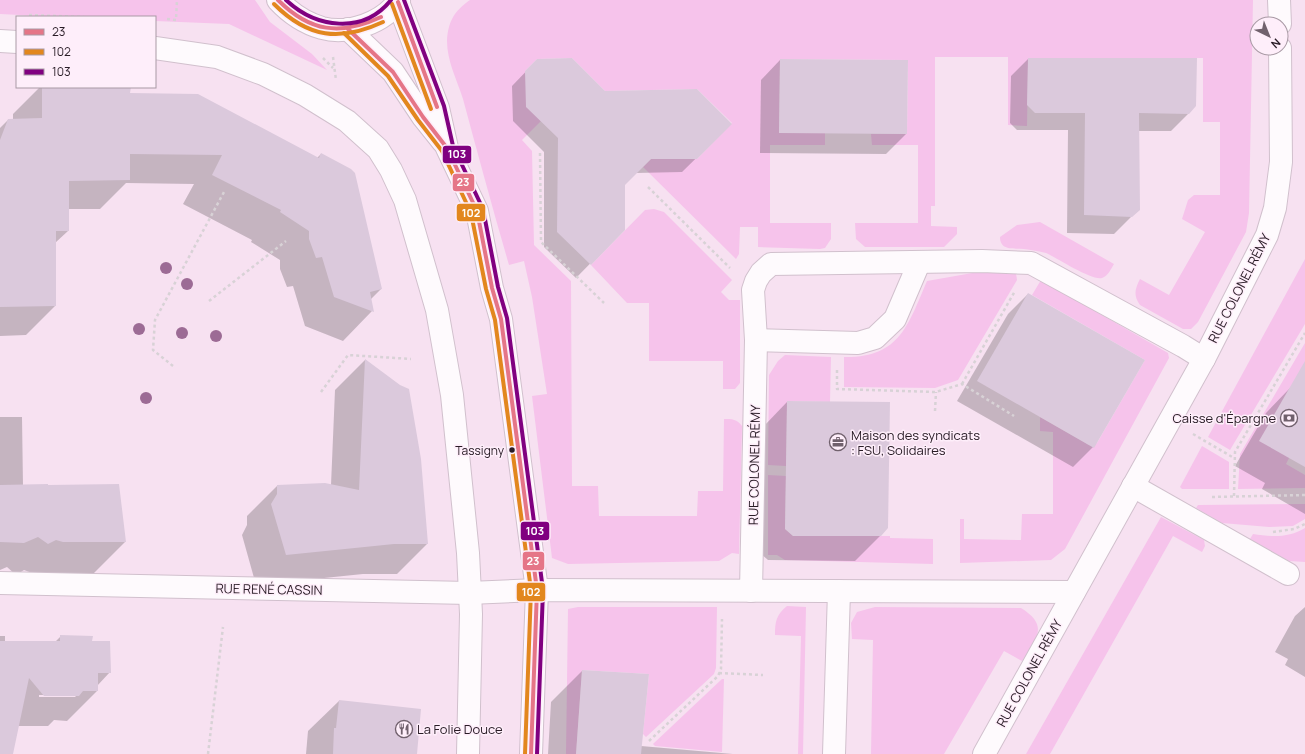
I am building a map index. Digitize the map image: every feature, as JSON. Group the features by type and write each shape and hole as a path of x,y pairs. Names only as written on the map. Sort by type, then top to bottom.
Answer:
{"street":[{"path":"278,0 286,9 299,18 322,28 348,29 372,21 384,15 398,1 438,108 447,148"},
{"path":"1279,0 1280,16"},
{"path":"348,29 393,72 423,117 447,148 477,211 492,288 501,319 537,590 531,754"},
{"path":"0,42 16,42"},
{"path":"156,48 217,57 263,74 305,96 359,130 378,149 391,170 405,200 436,310 452,395 468,553 471,634 468,754"},
{"name":"RUE COLONEL RÉMY","path":"984,754 1204,359 1267,235 1275,208 1281,162 1280,56"},
{"path":"756,340 858,342 875,338 886,330 895,319 919,262"},
{"name":"RUE COLONEL RÉMY","path":"751,591 756,340 753,290 761,273 771,264 919,262 1031,263 1177,342 1204,359"},
{"path":"1133,486 1288,574"},
{"name":"RUE RENÉ CASSIN","path":"0,583 469,593 537,590"},
{"path":"537,590 1074,592"},
{"path":"834,754 839,591"}],"path":[{"path":"176,20 177,0"},
{"path":"23,15 54,16"},
{"path":"540,153 541,242 604,303"},
{"path":"648,186 739,276 756,281"},
{"path":"173,366 153,350 155,320 224,192"},
{"path":"209,301 286,241"},
{"path":"838,342 837,389 936,392 962,384 1031,263"},
{"path":"1234,496 1235,452 1305,333"},
{"path":"321,392 348,355 411,358"},
{"path":"962,384 1014,416"},
{"path":"935,410 936,392"},
{"path":"1192,433 1234,458"},
{"path":"1179,512 1190,498 1305,495"},
{"path":"649,740 718,676 723,591"},
{"path":"208,754 223,627"},
{"path":"719,673 764,675"}],"shaded area":[{"path":"0,0 255,0 270,22 312,54 327,70 229,24 156,21 156,16 41,16 0,14"},
{"path":"470,0 1253,0 1253,16 1249,16 1249,56 1252,56 1249,213 1246,232 1198,322 1191,329 1183,329 1140,305 1136,298 1136,292 1140,279 1169,295 1205,232 1182,219 1188,200 1194,195 1220,195 1220,122 1203,122 1203,58 1033,58 1028,64 1027,126 1008,125 1008,57 935,57 935,206 931,206 931,226 957,227 957,234 944,247 865,247 856,239 855,223 918,223 918,145 872,145 871,134 907,134 908,60 780,59 779,133 825,133 825,145 770,145 770,223 831,223 831,239 825,248 820,249 758,247 758,227 740,227 739,254 736,259 643,167 651,159 697,159 732,123 697,89 605,91 572,58 537,59 525,71 541,121 522,140 532,151 534,245 571,281 572,486 598,486 599,516 697,516 698,491 723,491 724,419 734,420 742,426 739,554 732,553 719,561 568,564 552,558 532,396 547,394 532,297 524,261 509,265 463,99 447,48 450,23 464,4"},
{"path":"654,209 664,212 732,280 721,292 729,300 740,300 740,383 735,389 723,389 723,361 649,361 649,303 627,303 591,265 645,210"},
{"path":"1040,222 1114,264 1106,276 1097,278 1083,273 1046,253 1008,248 1002,245 1000,237 1017,225"},
{"path":"1305,259 1305,324 1230,450 1208,437"},
{"path":"978,272 1016,273 1017,280 958,380 935,388 844,387 844,357 863,356 878,352 890,345 907,325 927,281"},
{"path":"1041,280 1168,353 1169,358 1065,549 1051,560 960,563 960,519 964,519 964,539 1021,540 1022,514 1053,514 1053,432 1040,431 1040,417 1089,445 1097,443 1145,360 1032,295"},
{"path":"1305,343 1305,395 1289,458 1286,464 1305,475 1305,488 1238,489 1240,454"},
{"path":"785,355 831,357 830,402 793,401 787,406 786,466 768,465 769,375 778,361"},
{"path":"1202,446 1229,462 1229,489 1182,489 1180,487"},
{"path":"768,475 786,476 785,529 793,536 890,536 890,538 933,539 933,564 785,560 777,555 768,555"},
{"path":"1305,504 1305,519 1293,526 1269,527 1222,523 1196,508 1198,505"},
{"path":"1161,517 1204,540 1205,546 1202,552 1173,536 1050,754 1026,754"},
{"path":"1305,528 1305,562 1289,561 1250,539 1253,534 1280,536 1293,534"},
{"path":"787,606 806,607 803,754 798,754 801,636 775,635 777,619 780,612"},
{"path":"578,607 717,607 716,668 714,674 646,737 643,734 649,674 582,670 576,754 566,754 568,609"},
{"path":"875,607 1021,608 1035,621 1038,627 1038,633 1032,646 1022,661 1004,651 944,754 871,754 873,640 852,639 851,623 857,612"},
{"path":"722,679 724,679 722,752 655,746 653,744"}],"building":[{"path":"572,58 605,91 697,89 732,124 697,159 651,159 625,185 625,230 591,265 557,232 558,138 526,107 525,71 537,59"},
{"path":"1028,58 1197,58 1196,106 1189,114 1139,113 1140,210 1132,217 1084,215 1085,113 1035,113 1027,105"},
{"path":"780,59 908,60 907,134 779,133"},
{"path":"42,88 131,88 130,93 198,94 319,158 321,153 351,169 355,173 382,289 370,292 374,312 334,297 322,257 316,258 309,239 309,231 280,212 281,210 212,175 222,155 130,154 130,180 69,181 69,231 56,231 56,306 0,307 0,140 8,119 42,118"},
{"path":"1028,293 1145,360 1094,448 977,381"},
{"path":"365,359 400,385 409,389 421,459 428,544 394,544 286,555 271,504 277,494 277,485 325,483 359,490"},
{"name":"Caisse d'Épargne","path":"1305,361 1305,467 1259,441"},
{"name":"Maison des syndicats : FSU, Solidaires","path":"787,401 890,402 888,528 881,536 793,536 785,529"},
{"path":"119,484 126,542 63,542 56,540 48,544 38,537 24,543 0,542 0,485"},
{"path":"60,635 93,636 92,641 110,641 111,673 98,673 98,691 83,691 79,696 44,696 29,678 13,754 0,754 0,641 60,641"},
{"path":"582,670 649,674 641,754 576,754"},
{"path":"339,700 421,709 417,754 333,754 334,728 336,728"}],"transit line":[{"name":"23","path":"278,0 302,19 326,28 352,27 381,17"},
{"name":"103","path":"286,0 311,17 325,22 339,24 353,23 367,19 380,11 391,0"},
{"name":"103","path":"404,0 444,106 453,146 483,209 498,287 507,318 543,590 537,754"},
{"name":"23","path":"398,2 437,107"},
{"name":"102","path":"274,4 299,24 312,30 325,33 339,34 353,32 383,22"},
{"name":"102","path":"392,4 431,109"},
{"name":"23","path":"348,29 393,72 423,117 447,148 477,211 492,288 501,319 537,590 531,754"},
{"name":"102","path":"344,33 388,76 418,120 442,151 471,213 486,289 495,320 531,590 525,754"}],"place":[{"name":"Caisse d'Épargne","path":"1289,418"},
{"name":"Maison des syndicats : FSU, Solidaires","path":"838,442"},
{"name":"Tassigny","path":"512,450"},
{"name":"La Folie Douce","path":"404,729"}]}
